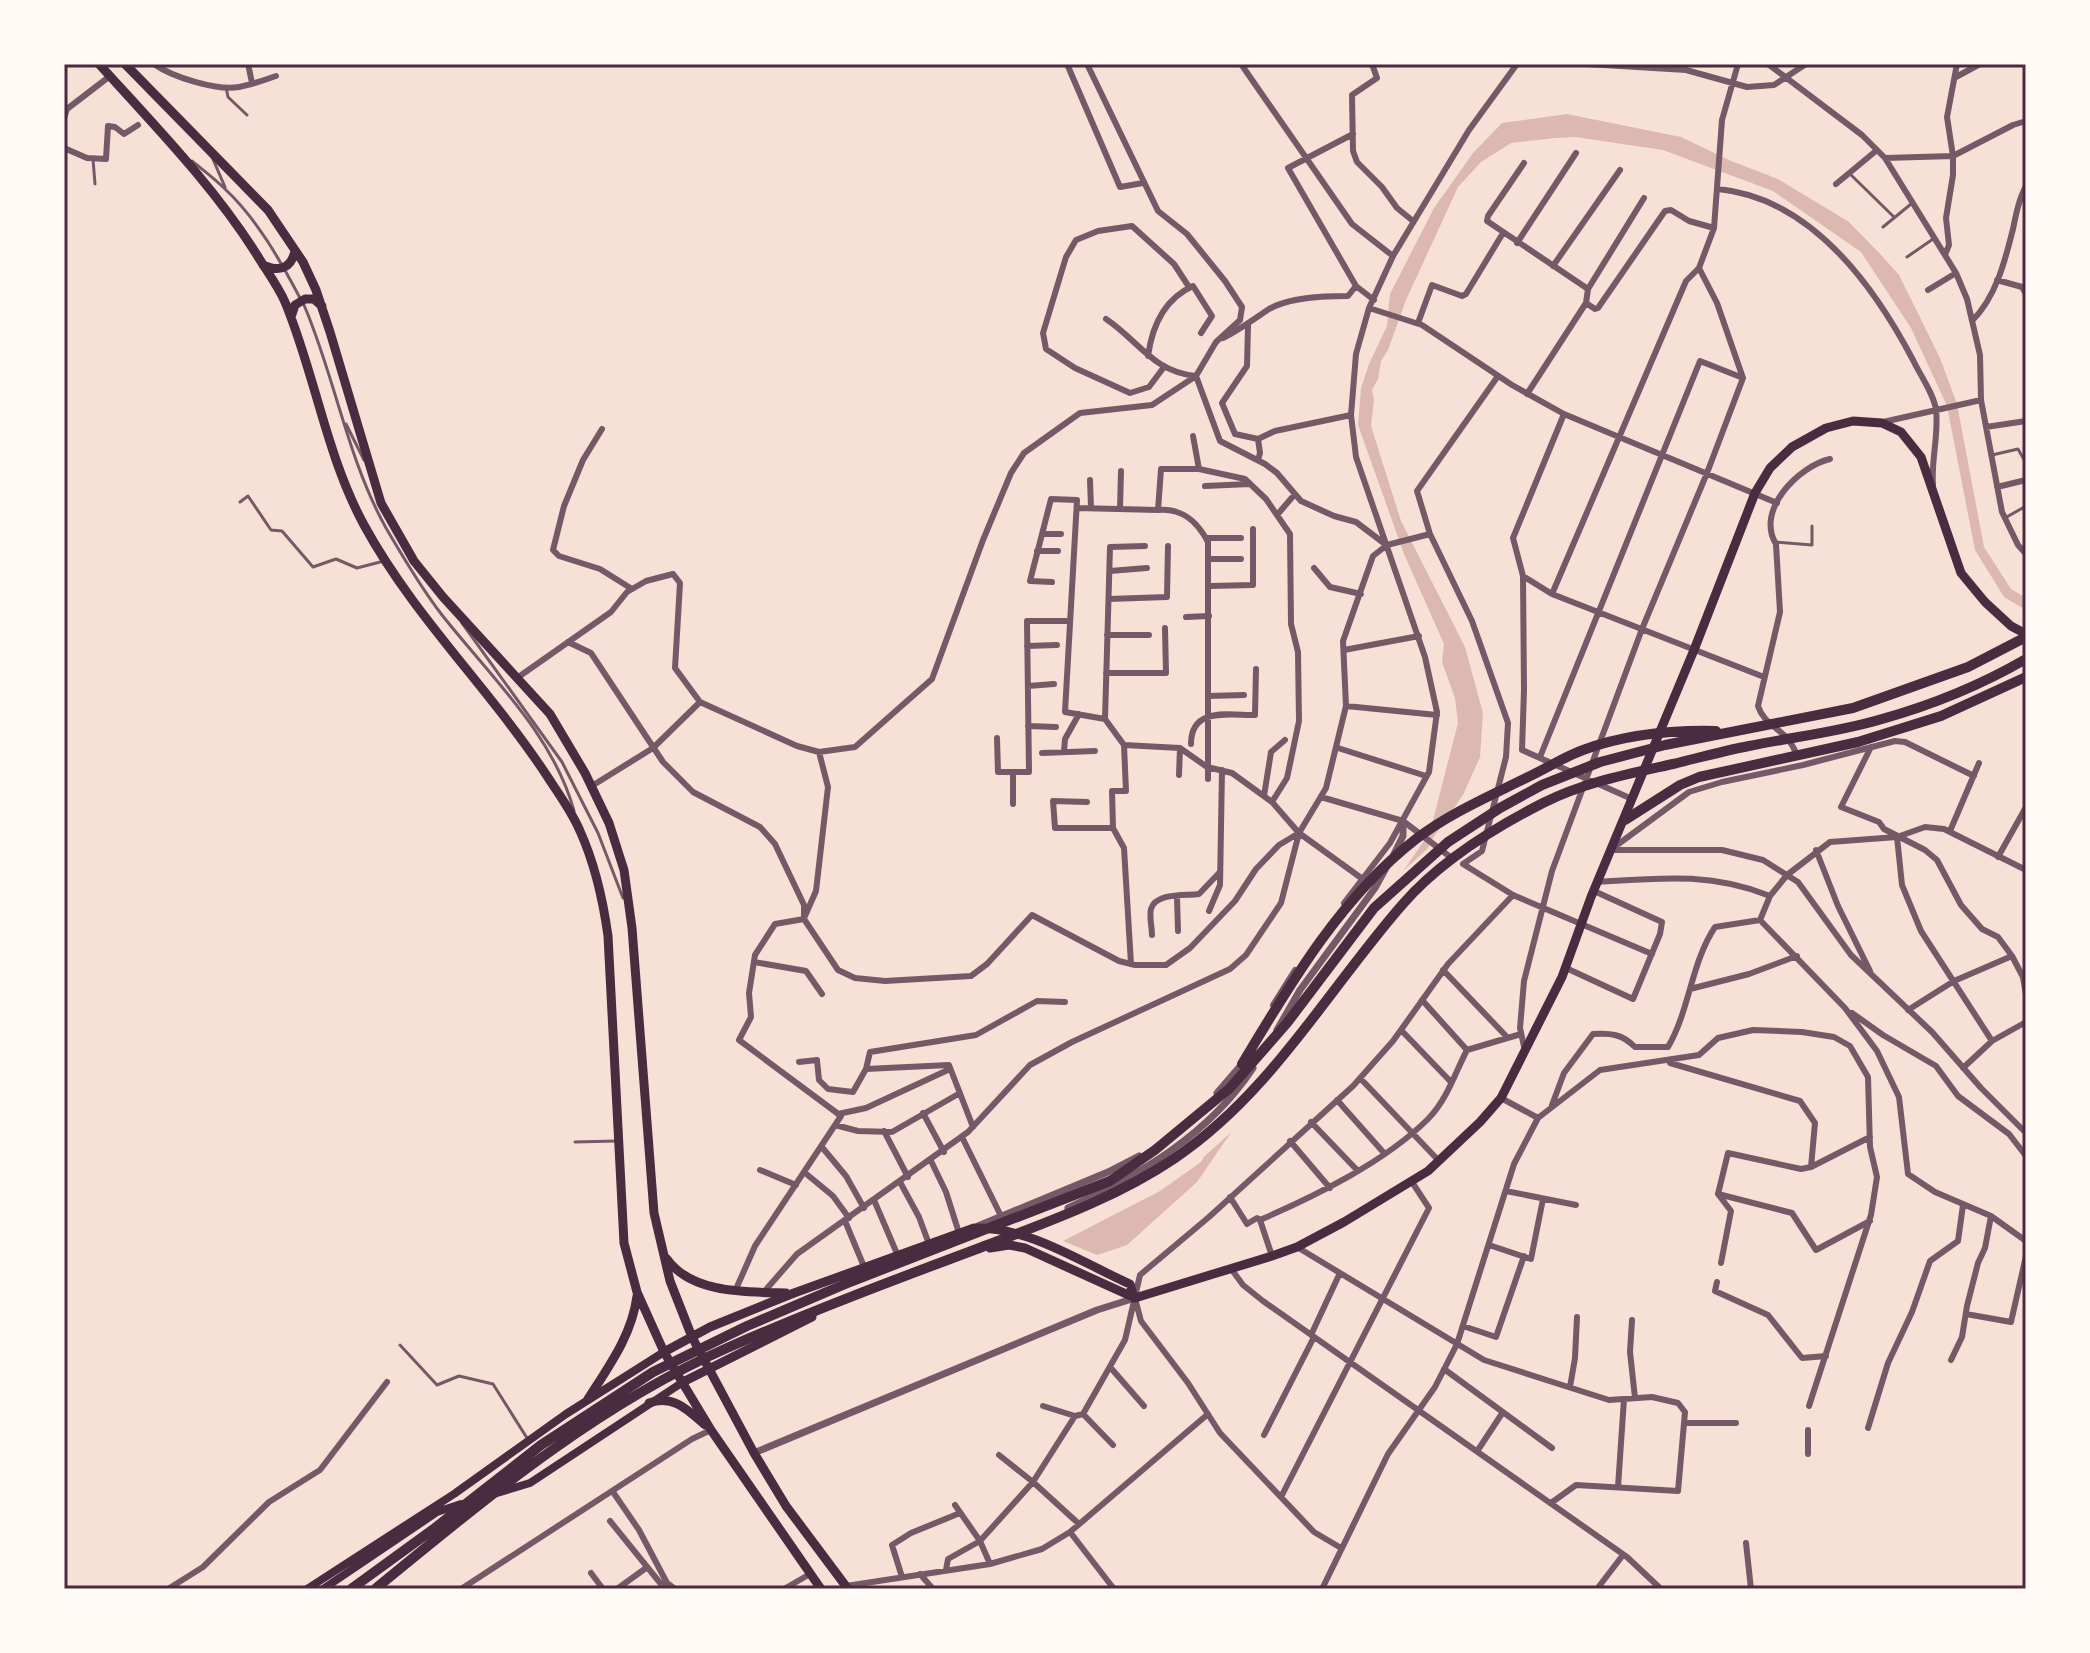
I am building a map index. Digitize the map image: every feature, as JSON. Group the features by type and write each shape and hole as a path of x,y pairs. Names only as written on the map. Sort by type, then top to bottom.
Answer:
{"highway":[{"path":"351,1589 541,1445 653,1372 747,1326 1110,1181 1155,1150 1230,1088 1287,1023 1374,908 1448,842 1500,808 1542,785 1600,762 1665,745 1853,708 1923,685 2009,647 2026,635"},
{"path":"375,1589 548,1454 671,1374 838,1302 1069,1213 1175,1158 1236,1109 1282,1058 1403,904 1468,847 1506,822 1601,779 1879,720 1929,703 2022,662"},
{"path":"1625,820 1680,785 1699,777 1858,742 1941,716 2026,677"},
{"path":"1242,1064 1290,985 1374,877 1427,832 1454,814 1583,750 1654,735 1742,731"}],"main road":[{"path":"99,64 170,141 235,222 263,265 291,318 355,508 412,599 530,749 580,830 601,891 608,936 624,1243 637,1292 664,1352 711,1430 821,1589"},
{"path":"130,66 210,153 268,210 295,251 313,281 322,306 381,503 414,561 457,614 550,714 585,773 609,823 624,870 632,928 654,1213 662,1251 692,1337 754,1453 786,1506 847,1588"},
{"path":"263,265 272,269 285,268 291,263 295,251"},
{"path":"291,318 295,305 302,300 314,299 322,306"},
{"path":"323,1589 437,1512 530,1483 649,1403 709,1367 820,1313 978,1252 1000,1246 1025,1248 1113,1282 1130,1284 1135,1298 1232,1270 1297,1247 1412,1182 1439,1161 1501,1098 1566,968 1595,887 1634,800 1755,493 1775,461 1812,434 1853,421 1882,423 1901,432 1921,457 1956,562 1970,586 2011,626 2026,635"},
{"path":"307,1589 454,1494 588,1399 664,1352 710,1327 794,1293 974,1228 1016,1233 1036,1239 1113,1282"},
{"path":"662,1251 671,1264 697,1284 763,1293 794,1293"},
{"path":"588,1399 620,1349 635,1314 637,1292"},
{"path":"649,1403 662,1400 679,1403 711,1430"}],"street":[{"path":"154,64 214,87 238,88 276,76"},
{"path":"248,64 252,83"},
{"path":"1067,64 1120,187 1143,183"},
{"path":"517,678 611,612 632,589 646,581 673,574 680,583 675,668 700,702 797,746 819,752 855,747 932,679 989,527 1011,473 1024,453 1080,413 1152,405 1196,376 1216,342 1240,320 1242,307 1225,281 1187,234 1158,211 1087,64"},
{"path":"1241,64 1352,224 1393,256"},
{"path":"974,1228 1108,1172 1144,1153 1203,1106 1242,1064 1283,987 1403,821 1426,776 1437,715 1419,636 1356,457 1351,415 1356,354 1393,256 1469,130 1517,64"},
{"path":"1587,64 1663,66 1733,81 1747,87 1774,85 1806,64"},
{"path":"1552,594 1686,281 1699,268 1714,228 1722,120 1738,64"},
{"path":"1768,64 1862,135 1885,158 1956,273 1980,355 1981,400 2004,518 2026,554"},
{"path":"1945,255 1949,247 1946,218 1953,175 1947,117 1957,64"},
{"path":"1956,77 1980,64"},
{"path":"1373,65 1377,78 1352,95 1353,151 1357,162 1382,187 1397,208 1413,221"},
{"path":"64,118 67,109 110,76"},
{"path":"1885,158 1953,156 2026,121"},
{"path":"64,148 93,159 106,159 108,126 124,134 138,125"},
{"path":"1353,134 1288,168 1356,286 1374,300"},
{"path":"1836,184 1877,150"},
{"path":"1517,243 1576,153"},
{"path":"1524,163 1488,216 1489,223 1588,289"},
{"path":"1553,266 1620,170"},
{"path":"1972,321 1985,307 1997,280 2021,194 2026,186"},
{"path":"1718,189 1753,196 1803,222 1830,244 1860,277 1890,320 1937,409 1932,474 1935,500"},
{"path":"1527,394 1586,303 1588,289 1644,198"},
{"path":"1586,303 1598,308 1666,210 1714,228"},
{"path":"1164,367 1149,387 1130,393 1075,368 1046,349 1043,333 1066,257 1076,240 1098,231 1132,226 1174,264 1189,287"},
{"path":"1417,322 1432,285 1462,296 1468,293 1503,233"},
{"path":"1525,1051 1521,1034 1524,981 1541,907 1642,629 1743,378 1717,303 1699,268"},
{"path":"1928,290 1956,273"},
{"path":"1997,280 2025,288"},
{"path":"1148,356 1151,337 1161,313 1183,290 1193,286 1212,316 1201,333"},
{"path":"1216,342 1248,326 1269,309 1318,296 1348,296 1356,286"},
{"path":"1371,308 1417,322 1498,376 1564,414 1777,503"},
{"path":"1106,319 1164,367 1177,374 1196,376"},
{"path":"1248,326 1247,366 1222,403 1235,434 1258,439 1275,431 1351,415"},
{"path":"1540,757 1700,361 1743,378"},
{"path":"1196,376 1220,441 1277,473 1301,501 1356,522 1387,545"},
{"path":"1463,864 1482,851 1506,757 1508,723 1472,621 1430,534 1417,491 1498,376"},
{"path":"1882,423 1981,400"},
{"path":"1564,414 1513,538 1523,576 1522,750 1634,800"},
{"path":"1986,427 2026,421"},
{"path":"602,429 583,460 564,506 553,550 559,556 600,569 632,589"},
{"path":"1193,436 1199,469"},
{"path":"1258,439 1258,460"},
{"path":"1800,766 1791,741 1760,714 1758,703 1780,612 1772,523 1777,503 1786,488 1801,472 1830,459"},
{"path":"1158,510 1161,469 1199,469 1245,479 1266,499 1290,534 1291,624 1298,652 1299,721 1287,778 1272,802"},
{"path":"1120,509 1121,471"},
{"path":"1090,480 1091,508"},
{"path":"1997,487 2026,480"},
{"path":"1205,486 1250,484"},
{"path":"1277,515 1295,494"},
{"path":"1052,582 1030,581 1051,499 1077,500 1065,712 1105,719"},
{"path":"1077,508 1182,512 1200,527 1206,538 1210,586 1208,779"},
{"path":"1210,586 1253,585 1253,529"},
{"path":"1042,534 1061,534"},
{"path":"763,1293 797,1254 962,1137 1030,1065 1072,1042 1230,969 1246,955 1281,903 1299,833 1326,788 1346,706 1343,641 1373,556 1387,545 1430,534"},
{"path":"1206,538 1241,538"},
{"path":"1131,964 1124,848 1113,828 1112,791 1126,791 1124,745 1105,719 1107,635 1110,547 1145,546"},
{"path":"1109,599 1167,597 1168,546"},
{"path":"1037,551 1058,551"},
{"path":"1209,559 1241,559"},
{"path":"1110,571 1147,568"},
{"path":"1314,568 1330,587 1361,594"},
{"path":"1523,576 1552,594 1764,677"},
{"path":"1186,617 1209,616"},
{"path":"997,738 998,772 1029,772 1027,621 1070,621"},
{"path":"1106,673 1166,673 1165,628"},
{"path":"1107,635 1149,635"},
{"path":"1344,650 1419,636"},
{"path":"568,642 591,653 663,762 693,792 760,827 775,844 804,905 804,919 838,970 855,978 885,981 971,976 987,964 1032,915 1119,961 1166,965 1190,948 1235,901 1256,869 1279,845 1299,833"},
{"path":"1027,646 1057,645"},
{"path":"1191,744 1191,732 1208,715 1255,715 1256,669"},
{"path":"1028,686 1054,684"},
{"path":"1208,696 1244,695"},
{"path":"595,784 653,748 700,702"},
{"path":"1346,706 1437,715"},
{"path":"1064,751 1065,739 1079,714"},
{"path":"1028,726 1056,727"},
{"path":"1264,796 1271,752 1285,740"},
{"path":"1610,850 1689,792 1871,747 1902,741 1974,776"},
{"path":"1124,745 1180,748 1207,767 1232,773 1272,802 1299,833 1375,888"},
{"path":"1871,747 1841,807 1879,822 1884,829 1925,850 1937,860 1961,905 1982,929 1998,937 2012,956 2023,977 2026,995"},
{"path":"1179,775 1180,748"},
{"path":"1338,748 1426,776"},
{"path":"1042,753 1095,751"},
{"path":"804,919 816,891 828,787 819,752"},
{"path":"1950,831 1979,763"},
{"path":"1209,911 1220,885 1222,770"},
{"path":"1013,772 1013,804"},
{"path":"1321,797 1403,821 1449,856 1513,895 1652,954"},
{"path":"1087,802 1053,801 1055,828 1113,828"},
{"path":"1998,857 2026,807"},
{"path":"1016,1233 1132,1178 1163,1158 1208,1121 1242,1084 1300,990 1375,888 1401,842 1403,821"},
{"path":"1760,920 1770,896 1787,875 1823,844 1838,840 1897,837 1925,827 1950,831 2026,870"},
{"path":"1897,837 1904,891 1921,931 1992,1041"},
{"path":"1610,850 1722,850 1763,860 1798,882 1851,955 2026,1133"},
{"path":"1816,850 1844,919 1874,976"},
{"path":"1152,935 1151,909 1155,903 1167,897 1199,894 1220,872"},
{"path":"1595,887 1685,877 1745,886 1770,896"},
{"path":"1566,968 1633,999 1652,954 1662,922 1595,887"},
{"path":"946,1570 948,1559 980,1541 1033,1482 1079,1415 1125,1340 1140,1275 1360,1078 1401,1030 1443,970 1513,895"},
{"path":"1177,897 1178,931"},
{"path":"736,1289 755,1246 841,1116 739,1040 751,1017 749,993 759,948 775,924 804,919"},
{"path":"1760,920 1845,1008 1877,1051 1899,1097 1908,1174 1935,1192 1991,1216 2026,1241"},
{"path":"1552,1107 1564,1073 1593,1034 1611,1033 1626,1038 1635,1047 1668,1047 1676,1032 1704,943 1715,927 1760,920"},
{"path":"1690,989 1749,974 1797,956"},
{"path":"1908,1010 1954,981 2012,956"},
{"path":"754,962 806,971 822,994"},
{"path":"1443,970 1507,1037"},
{"path":"1422,1000 1467,1050"},
{"path":"799,1062 817,1060 819,1080 828,1089 853,1092 866,1069 870,1052 976,1035 1037,1001 1065,1002"},
{"path":"1845,1008 1936,1066 1958,1096 2009,1134 2026,1156"},
{"path":"1963,1068 1992,1041 2026,1022"},
{"path":"1401,1030 1451,1082"},
{"path":"1322,1589 1388,1454 1419,1411 1457,1344 1514,1164 1538,1118 1600,1070 1699,1055 1718,1038 1753,1030 1834,1037 1850,1046 1868,1077 1870,1137 1877,1177 1870,1221 1809,1406"},
{"path":"1230,1197 1247,1224 1330,1188 1384,1153 1429,1118 1443,1099 1467,1050 1521,1034"},
{"path":"1667,1062 1800,1101 1815,1123 1811,1167"},
{"path":"949,1067 973,1127"},
{"path":"838,1114 866,1108 949,1067"},
{"path":"866,1069 949,1067"},
{"path":"1360,1078 1439,1161"},
{"path":"835,1125 858,1131 892,1132 960,1093"},
{"path":"1501,1098 1538,1118"},
{"path":"1337,1100 1384,1153"},
{"path":"923,1113 944,1152"},
{"path":"1311,1122 1357,1170"},
{"path":"884,1131 908,1177"},
{"path":"962,1137 1002,1218"},
{"path":"1718,1194 1728,1153 1801,1169 1870,1137"},
{"path":"1290,1141 1330,1188"},
{"path":"821,1146 846,1176 864,1208"},
{"path":"931,1161 946,1192 959,1233"},
{"path":"760,1170 796,1185"},
{"path":"804,1172 833,1196 847,1220 865,1269"},
{"path":"900,1182 929,1244"},
{"path":"1281,1497 1429,1208 1412,1182"},
{"path":"1506,1191 1576,1205"},
{"path":"1718,1194 1792,1213 1816,1250 1870,1221"},
{"path":"1718,1194 1731,1211 1721,1263"},
{"path":"1489,1245 1531,1259 1543,1199"},
{"path":"874,1200 898,1256"},
{"path":"1868,1428 1888,1363 1912,1312 1930,1261 1958,1241 1963,1205"},
{"path":"1951,1360 1962,1337 1991,1216"},
{"path":"1260,1220 1272,1256"},
{"path":"1297,1247 1484,1360 1609,1400 1652,1397 1678,1403 1685,1412 1678,1491 1576,1485 1551,1503"},
{"path":"1463,1326 1496,1337 1524,1256"},
{"path":"1966,1314 2011,1322 2026,1256"},
{"path":"1232,1270 1243,1285 1623,1555 1661,1589"},
{"path":"1264,1435 1339,1275"},
{"path":"1717,1282 1715,1291 1768,1315 1802,1358 1826,1356"},
{"path":"1135,1298 1141,1321 1220,1433 1314,1532 1341,1548"},
{"path":"754,1453 1097,1310 1135,1298"},
{"path":"1570,1387 1577,1317"},
{"path":"1632,1320 1630,1352 1635,1398"},
{"path":"1110,1367 1144,1406"},
{"path":"1444,1369 1552,1448"},
{"path":"168,1589 203,1567 269,1502 320,1470 387,1382"},
{"path":"1805,1394 1814,1394"},
{"path":"1618,1487 1624,1399"},
{"path":"1043,1406 1079,1415 1113,1445"},
{"path":"1478,1450 1503,1412"},
{"path":"847,1588 990,1564 1042,1549 1070,1532 1208,1414"},
{"path":"1685,1423 1736,1423"},
{"path":"461,1589 692,1439 711,1430"},
{"path":"1808,1430 1808,1454"},
{"path":"999,1455 1079,1524"},
{"path":"613,1492 639,1530 667,1583 675,1589"},
{"path":"955,1505 980,1541 990,1564"},
{"path":"902,1577 892,1545 911,1533 960,1513"},
{"path":"610,1521 665,1589"},
{"path":"1070,1532 1114,1589"},
{"path":"1746,1543 1751,1589"},
{"path":"1597,1589 1623,1555"},
{"path":"617,1589 646,1568"},
{"path":"591,1573 603,1589"},
{"path":"784,1589 810,1574"},
{"path":"920,1574 933,1589"}],"lane":[{"path":"226,87 228,97 247,115"},
{"path":"170,141 226,190 285,268 313,327 366,488 386,528 427,595 521,711 541,741 560,775 580,830"},
{"path":"210,153 226,190"},
{"path":"93,159 95,184"},
{"path":"1849,173 1894,217"},
{"path":"1883,227 1912,202"},
{"path":"1907,257 1934,238"},
{"path":"341,413 376,484"},
{"path":"1991,455 2018,449 2026,463"},
{"path":"240,502 248,496 271,530 282,531 313,567 336,559 357,568 386,560"},
{"path":"2004,518 2026,506"},
{"path":"1775,542 1812,545 1812,526"},
{"path":"457,614 470,638 533,719 567,772 598,833 632,928"},
{"path":"575,1142 619,1141"},
{"path":"400,1345 437,1385 459,1376 493,1384 529,1441"}],"shaded area":[{"path":"1567,114 1681,137 1778,179 1849,222 1882,256 1899,275 1940,358 1957,404 1984,547 2011,589 2026,598 2026,610 2004,597 1975,550 1947,406 1911,328 1861,252 1773,191 1663,150 1575,137 1555,138 1511,143 1481,162 1458,187 1406,300 1372,390 1371,426 1401,521 1465,647 1483,713 1480,757 1463,795 1433,838 1413,879 1301,1031 1197,1182 1127,1245 1097,1255 1063,1241 1160,1191 1201,1162 1257,1062 1369,921 1430,832 1458,723 1455,698 1442,662 1444,644 1404,554 1358,425 1361,388 1387,326 1390,294 1434,208 1473,153 1502,123"}],"pier":[{"path":"1438,839 1416,881 1390,913 1244,1121 1199,1161 1161,1185 1198,1159 1254,1060 1390,883"}]}
